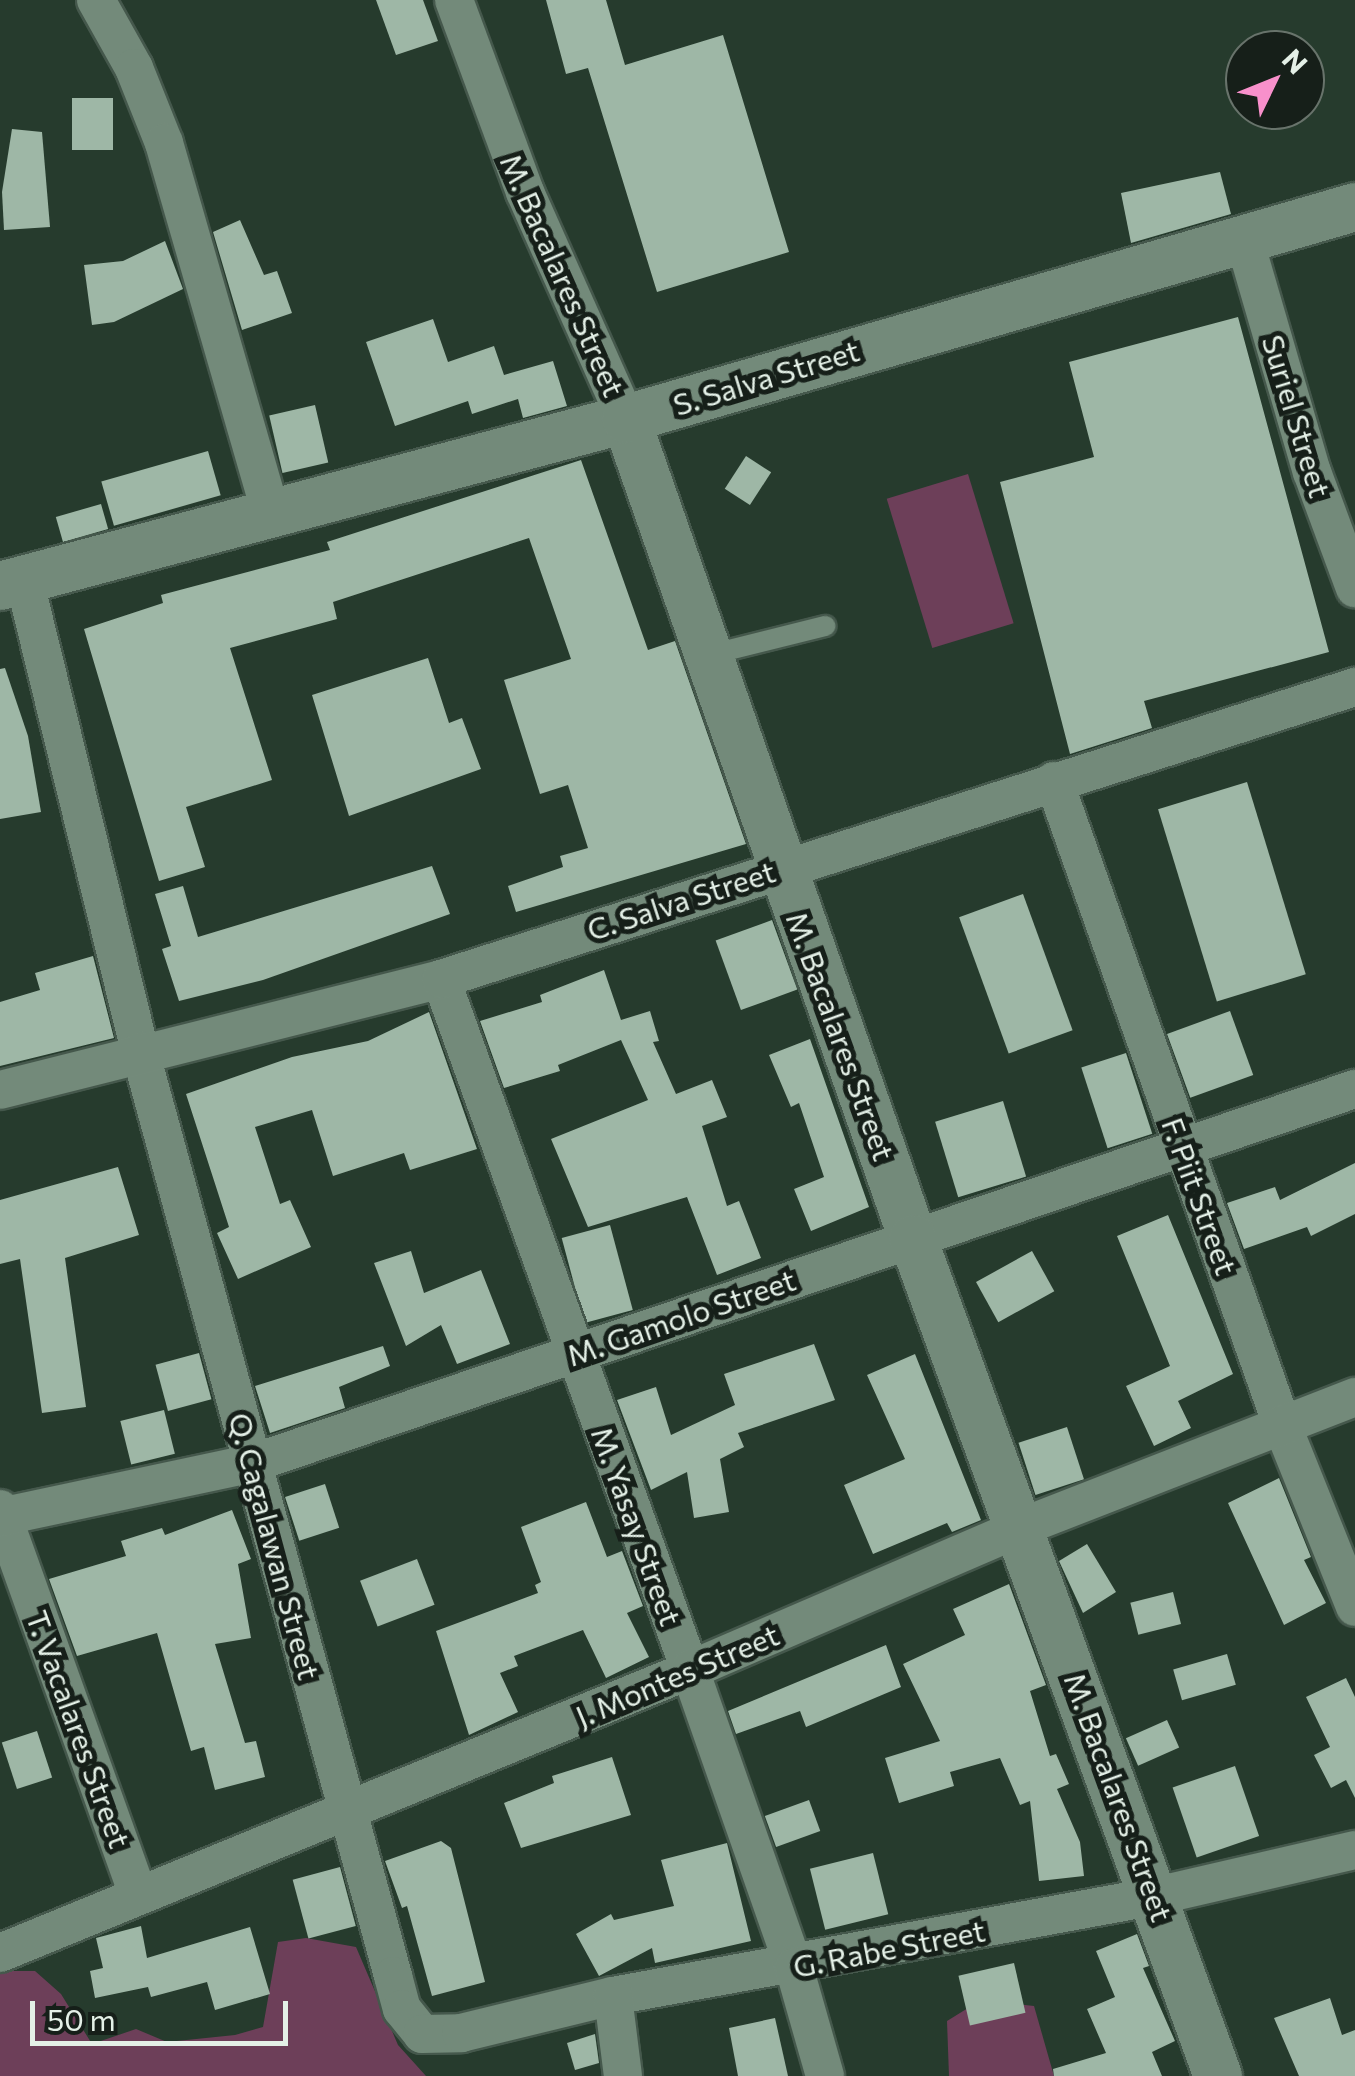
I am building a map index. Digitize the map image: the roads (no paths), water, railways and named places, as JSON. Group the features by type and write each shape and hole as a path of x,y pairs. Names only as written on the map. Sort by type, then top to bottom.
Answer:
{"street":[{"path":"96,0 134,68 164,143 272,517"},
{"name":"M. Bacalares Street","path":"454,0 525,192 626,419 913,1239 1156,1896 1218,2076"},
{"name":"S. Salva Street","path":"12,583 272,517 626,419 1014,302 1244,242 1355,207"},
{"name":"Suriel Street","path":"1244,242 1312,472 1355,588"},
{"name":"Q. Cagalawan Street","path":"12,583 402,2009 422,2034"},
{"name":"C. Salva Street","path":"0,1090 140,1051 440,979 1355,687"},
{"name":"F. Piit Street","path":"1054,781 1282,1425 1355,1607"},
{"name":"M. Yasay Street","path":"440,979 690,1670 794,1967 825,2076"},
{"name":"M. Gamolo Street","path":"1,1514 253,1463 1355,1089"},
{"name":"J. Montes Street","path":"0,1953 137,1891 348,1813 1019,1528 1355,1397"},
{"name":"T. Vacalares Street","path":"1,1514 137,1891"},
{"name":"G. Rabe Street","path":"422,2034 461,2033 613,1996 794,1967 1156,1896 1355,1850"},
{"path":"613,1996 623,2076"}],"lane":[{"path":"707,656 825,626"}]}
